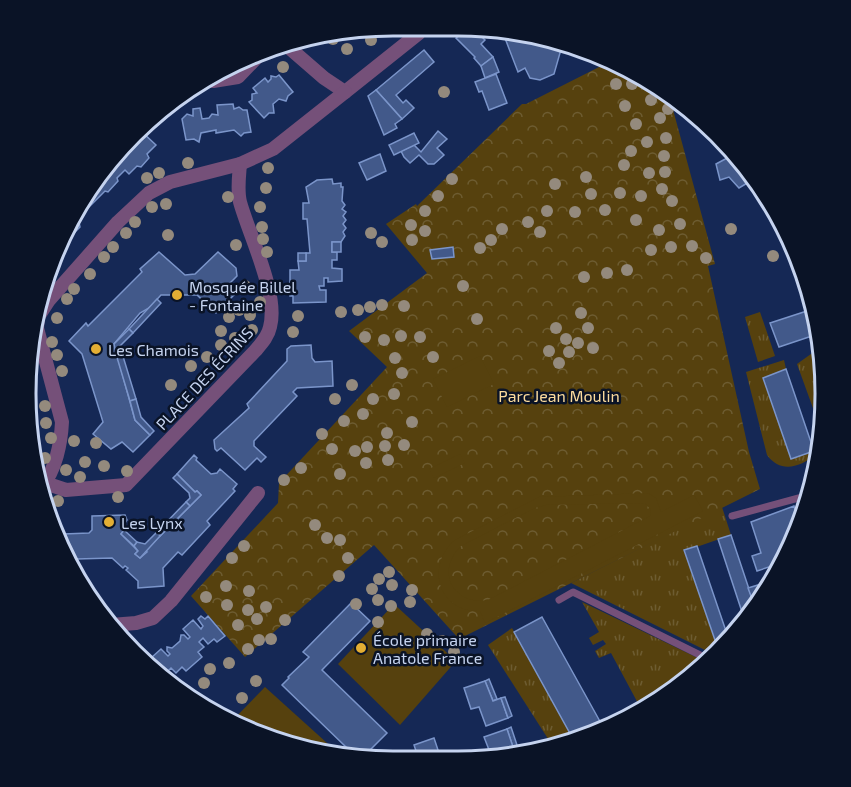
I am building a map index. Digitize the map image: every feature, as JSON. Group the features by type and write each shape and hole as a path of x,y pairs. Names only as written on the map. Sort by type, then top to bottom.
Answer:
{"street":[{"path":"52,289 149,193 170,182 240,165 273,149 415,36"},
{"path":"293,51 324,78 345,92"},
{"path":"225,79 238,76 246,68"},
{"name":"PLACE DES ÉCRINS","path":"48,486 66,490 126,485 265,338 270,327 270,295 240,203 238,186 240,165"},
{"path":"40,340 62,422 59,444 46,477"},
{"path":"121,624 136,623 153,618 171,602 258,493"}],"lane":[{"path":"732,516 799,498"},
{"path":"559,600 573,592 700,655"}],"green space":[{"name":"Parc Jean Moulin","path":"601,66 636,84 673,108 715,264 708,266 749,452 760,489 459,639 374,545 245,657 191,596 278,503 279,483 387,367 349,331 427,273 386,224 416,204 417,206 522,104"},
{"path":"760,312 775,356 758,362 745,317"},
{"path":"813,353 814,412 797,364"},
{"path":"480,356 494,384 447,407 433,379"},
{"path":"784,360 786,369 763,378 791,458 810,452 809,459 790,467 772,461 767,455 746,372"},
{"path":"460,454 465,463 434,478 429,469"},
{"path":"648,493 656,498 661,512 694,495 703,511 485,623 480,611 466,610 454,604 446,596 440,586 440,562 446,550 455,540 539,497","holes":["645,503 651,510 650,516 488,600 465,598 452,585 449,566 461,546 535,508 546,505"]},
{"path":"722,507 731,535 685,551 715,641 705,650 571,583"},
{"path":"582,602 697,658 675,677 637,702 611,653 599,658 595,651 606,644 603,640 593,645 589,638 599,632"},
{"path":"394,604 456,661 400,725 338,664"},
{"path":"512,628 570,733 548,739 488,645"},
{"path":"265,687 329,745 279,732 238,715"}],"building":[{"path":"459,36 482,37 485,40 481,44 493,57 481,66 456,38"},
{"path":"505,39 560,51 554,74 540,80 530,78 525,68 518,72"},
{"path":"424,50 434,62 396,95 403,103 406,100 414,108 402,119 376,90"},
{"path":"493,57 499,72 485,78 481,66"},
{"path":"496,74 507,103 489,110 482,91 479,92 475,82"},
{"path":"279,75 293,92 286,101 279,99 273,104 274,113 269,113 264,118 249,102 252,100 252,94 257,93 253,88 265,78 268,82 271,76"},
{"path":"376,90 402,119 395,124 397,128 384,135 368,96"},
{"path":"233,104 234,109 239,107 247,110 251,132 241,136 234,130 216,133 216,130 201,133 199,142 194,139 186,140 182,119 187,114 193,116 193,109 200,108 202,119 209,118 212,114 218,115 217,105"},
{"path":"438,131 447,139 437,148 444,155 434,164 428,164 419,155 410,163 404,157 401,151 414,145 421,152"},
{"path":"414,133 419,143 394,155 389,145"},
{"path":"146,136 156,145 147,154 149,158 141,167 137,166 129,174 125,170 108,192 105,191 88,208 110,176"},
{"path":"380,154 386,171 367,180 359,163"},
{"path":"726,158 747,183 739,188 729,177 720,180 716,164"},
{"path":"332,179 333,184 341,183 343,187 342,201 345,205 342,209 346,212 343,216 346,220 343,224 346,228 343,232 345,236 341,242 332,242 332,252 337,252 337,260 332,260 332,268 342,269 342,281 328,282 328,278 324,278 324,286 319,286 320,290 326,290 326,302 293,303 293,296 290,296 290,270 299,270 298,261 306,261 306,253 310,253 307,219 303,219 303,203 309,203 306,187 317,180"},
{"path":"332,242 341,242 341,252 332,252"},
{"path":"453,247 454,257 432,259 430,250"},
{"name":"Les Chamois","path":"159,252 185,275 195,274 218,252 236,268 237,276 227,286 234,295 216,313 197,295 161,295 149,308 140,313 114,344 135,420 150,435 133,452 122,442 111,449 93,434 103,422 82,354 69,341 86,323 88,326 142,272 140,269"},
{"path":"298,253 306,253 306,261 298,261"},
{"path":"157,299 161,303 133,333 129,329"},
{"path":"805,312 810,337 779,347 770,323"},
{"path":"129,329 133,333 120,346 122,353 116,354 114,344"},
{"path":"311,345 312,358 315,362 332,361 333,386 297,388 293,392 297,396 254,441 254,446 266,457 261,462 257,458 245,470 221,448 217,451 214,440 249,408 247,404 287,361 287,349 291,346"},
{"path":"122,353 136,399 130,401 116,354"},
{"path":"786,369 811,443 810,452 791,459 763,378"},
{"path":"136,399 141,417 154,431 150,435 135,420 130,401"},
{"name":"Les Lynx","path":"194,455 196,460 211,474 217,473 220,469 237,484 233,489 235,491 207,521 210,525 182,555 178,552 163,568 164,586 138,588 138,581 126,570 128,568 125,566 123,568 112,558 77,559 65,534 89,533 92,530 92,516 125,515 127,520 121,534 138,551 135,554 140,558 201,495 177,474"},
{"path":"177,474 201,495 190,506 186,502 190,498 189,493 173,478"},
{"path":"186,502 190,506 160,536 157,532"},
{"path":"794,506 795,510 788,530 770,567 757,571 752,556 761,553 751,522"},
{"path":"124,530 137,542 134,546 121,534"},
{"path":"157,532 160,536 140,558 135,554 138,551 134,546 137,542 145,544"},
{"path":"731,535 752,597 741,610 718,539"},
{"path":"697,546 725,630 715,641 684,550"},
{"path":"760,584 751,597 748,588"},
{"path":"351,603 370,621 322,670 387,733 370,750 347,748 282,685 309,657 303,652"},
{"path":"201,616 205,619 208,616 225,636 217,642 214,639 208,644 203,638 199,642 204,647 198,652 202,657 186,671 182,667 176,673 171,668 168,671 152,657 161,649 168,656 170,654 167,647 172,648 180,641 181,635 188,639 190,637 183,629 193,620 201,629 203,626 198,619"},
{"path":"542,617 600,721 570,733 514,632"},
{"path":"489,679 497,699 493,701 485,681"},
{"path":"485,681 493,701 501,698 508,718 486,726 479,707 471,709 464,688"},
{"path":"505,697 512,716 508,718 501,698"},
{"path":"511,727 517,746 513,746 507,729"},
{"path":"507,729 513,746 489,749 484,737"},
{"path":"434,738 438,751 416,751 414,745"}],"place":[{"name":"Mosquée Billel - Fontaine","path":"177,295"},
{"name":"Les Chamois","path":"96,349"},
{"name":"Les Lynx","path":"109,522"},
{"name":"École primaire Anatole France","path":"361,648"}]}
